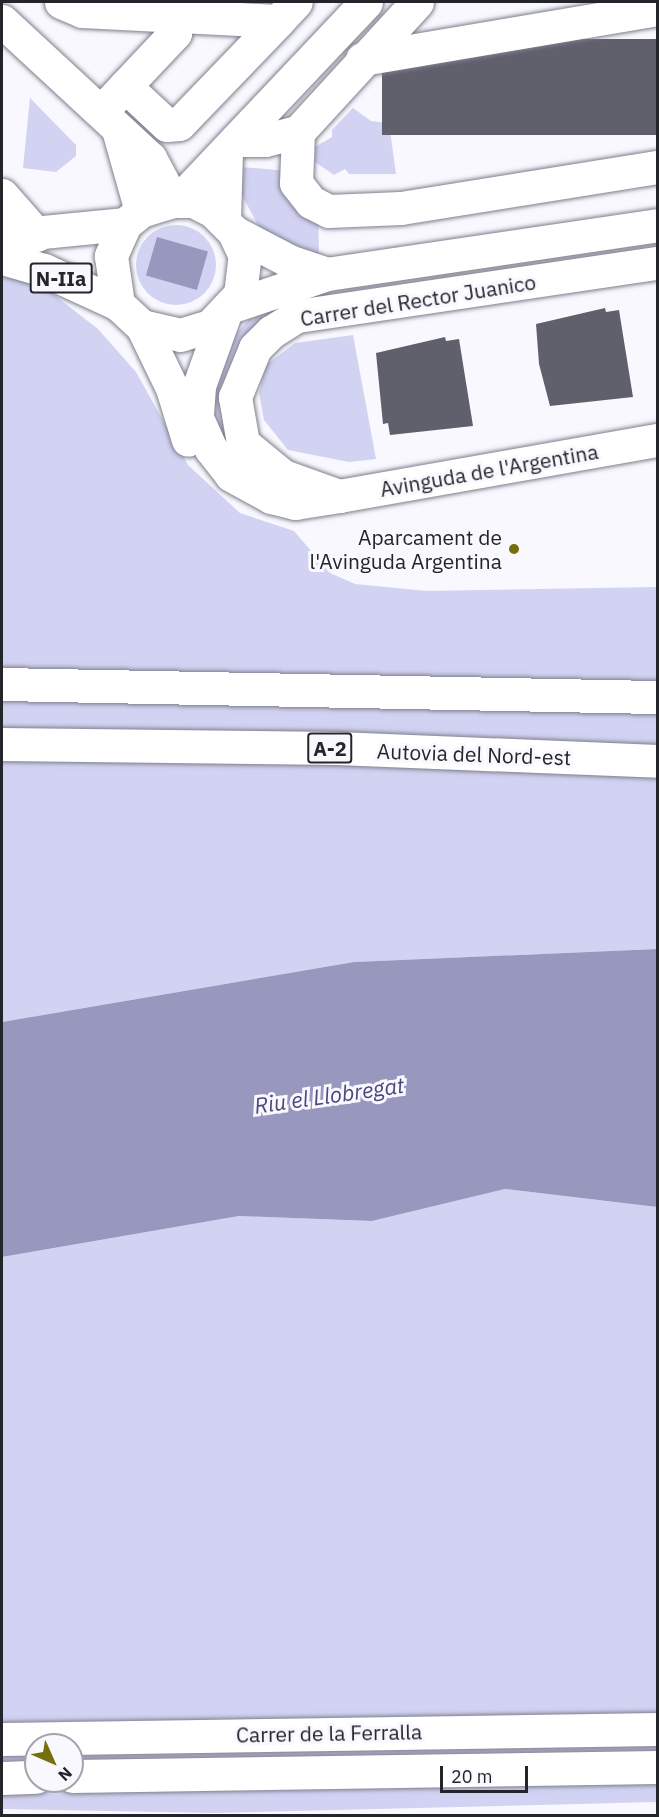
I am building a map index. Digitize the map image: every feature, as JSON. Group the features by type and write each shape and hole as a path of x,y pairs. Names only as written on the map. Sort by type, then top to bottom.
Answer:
{"main road":[{"path":"61,2 82,11 174,15 287,11"},
{"path":"176,200 209,163 231,147 366,2"},
{"path":"231,147 298,132 362,59 417,2"},
{"path":"362,59 657,9"},
{"path":"125,86 167,125 179,124 287,11"},
{"path":"133,218 108,120 125,86 175,33 174,15"},
{"path":"2,21 150,158 176,200 204,205 229,226 245,256 245,270 229,311"},
{"path":"298,132 296,183 312,202 329,212 401,208 657,167"},
{"path":"229,226 231,147"},
{"path":"2,195 37,235"},
{"name":"N-IIa","path":"2,237 37,235 133,218 176,200"},
{"name":"N-IIa","path":"118,304 111,256 133,218"},
{"name":"Carrer del Rector Juanico","path":"229,311 327,274 657,225"},
{"name":"Carrer del Rector Juanico","path":"229,226 289,261 327,274"},
{"name":"N-IIa","path":"2,258 44,270 118,304 142,326 180,335 210,326 229,311"},
{"name":"Carrer del Rector Juanico","path":"325,495 276,472 243,443 235,397 255,348 271,332 297,316 657,263"},
{"name":"Avinguda de l'Argentina","path":"229,311 199,386 197,418 212,449 231,475 249,488 295,502 325,495 657,440"},
{"path":"142,326 172,388 188,439 220,487 265,512 288,517 318,513 325,495"},
{"path":"2,684 657,697"},
{"name":"Autovia del Nord-est","path":"2,744 337,748 657,761"},
{"name":"Carrer de la Ferralla","path":"2,1739 657,1729"},
{"name":"Carrer de la Ferralla","path":"84,1776 657,1767"},
{"path":"2,1778 24,1777"}],"shaded area":[{"path":"30,98 76,145 76,156 56,172 23,168"},
{"path":"353,108 371,121 389,123 396,174 349,174 345,169 334,175 315,162 315,147 332,137 332,130"},
{"path":"241,167 288,171 318,212 319,256 271,237 258,225 240,192"},
{"path":"168,225 184,225 205,236 216,257 216,273 205,294 184,305 168,305 154,299 142,287 136,273 136,257 142,243 154,231"},
{"path":"2,277 36,281 98,329 136,372 188,465 240,513 294,531 330,573 355,584 427,591 657,587 657,949 354,962 2,1022"},
{"path":"257,310 267,323 240,350 254,476 216,430 211,401 225,347"},
{"path":"353,335 376,459 349,462 288,450 264,420 259,393 266,365 295,343"},
{"path":"505,1189 657,1207 657,1802 214,1813 2,1809 2,1257 239,1216 372,1221"}],"water":[{"path":"157,237 208,252 197,290 146,275"},
{"name":"Riu el Llobregat","path":"657,949 657,1207 505,1189 372,1221 239,1216 2,1257 2,1022 354,962"}],"building":[{"path":"382,39 657,39 657,135 382,135"},
{"path":"605,308 606,312 619,310 633,397 550,406 539,364 536,324"},
{"path":"445,337 446,341 459,339 473,426 390,435 388,423 383,424 376,353"}],"place":[{"name":"Aparcament de l'Avinguda Argentina","path":"514,549"}]}
